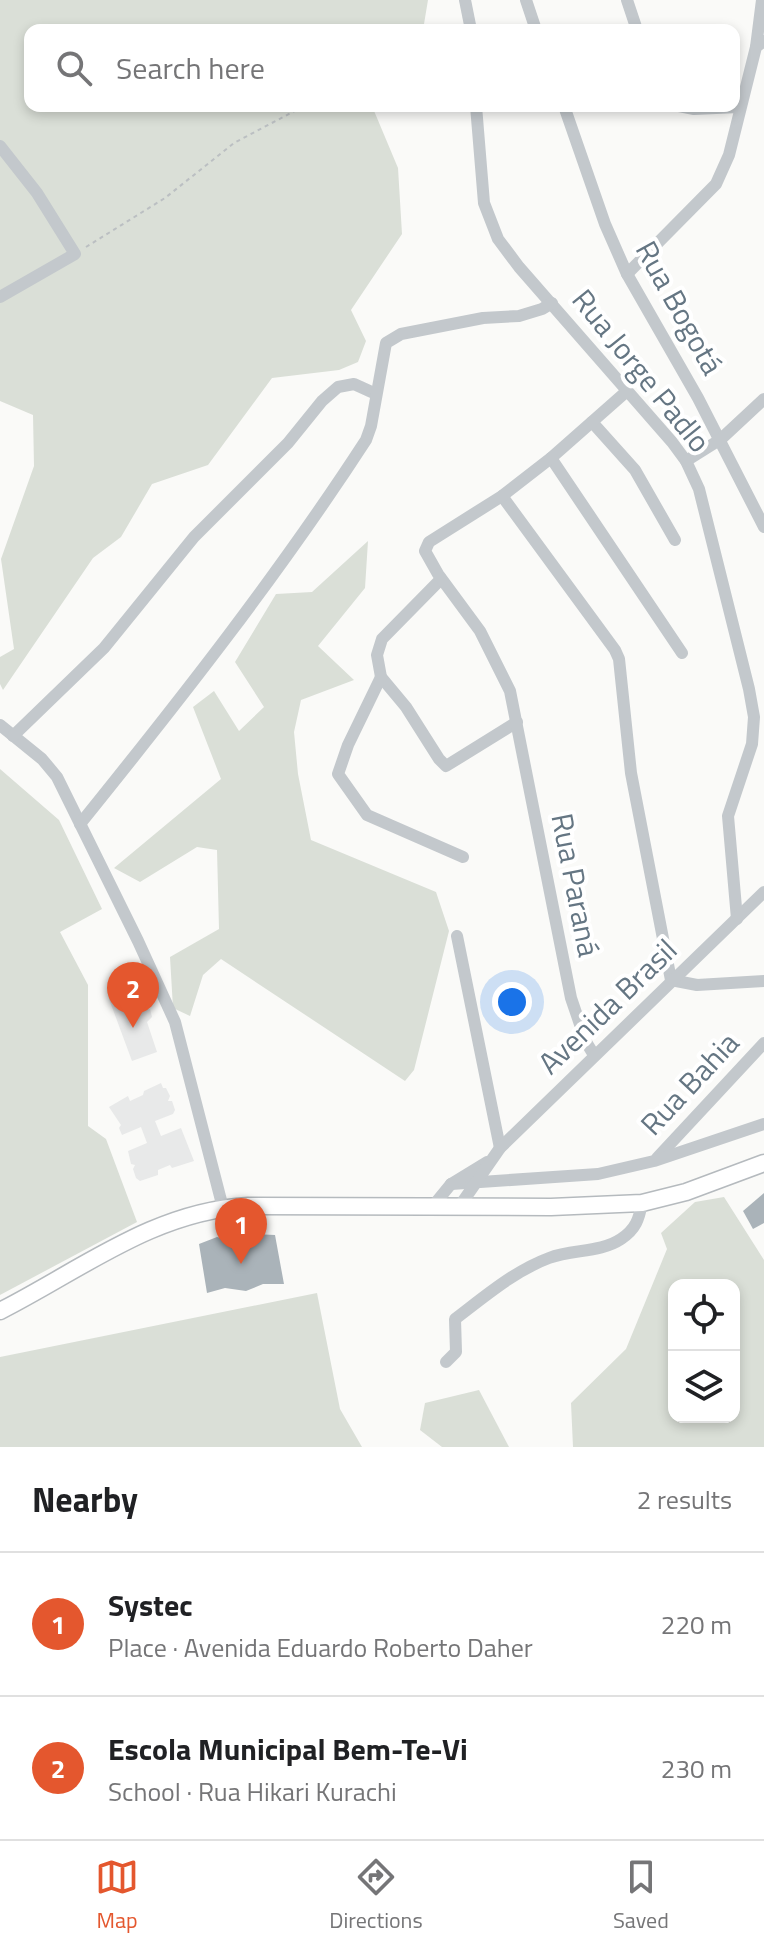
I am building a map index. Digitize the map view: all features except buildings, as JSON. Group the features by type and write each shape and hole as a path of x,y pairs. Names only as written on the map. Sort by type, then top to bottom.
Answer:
{"main road":[{"path":"0,1311 143,1231 184,1216 223,1208 601,1206 642,1203 686,1192 764,1163"}],"street":[{"path":"465,0 470,24"},
{"path":"526,0 534,24"},
{"path":"627,0 635,24"},
{"path":"740,104 760,44 762,0"},
{"name":"Rua Jorge Padlo","path":"476,112 484,203 498,239 672,442 686,461 699,489 754,717 752,744 728,816 737,919"},
{"name":"Rua Bogotá","path":"566,112 605,224 627,274 721,439 764,527"},
{"path":"627,274 716,184 729,155 738,112"},
{"path":"0,146 37,193 75,254 0,297"},
{"path":"80,824 285,560 366,440 386,343 393,337 483,318 519,316 552,303"},
{"path":"13,736 104,648 194,537 288,443 322,401 338,387 354,384 376,394"},
{"path":"627,391 551,458 502,496 619,659 631,773 671,980 697,985 764,981"},
{"path":"686,461 721,439 764,399"},
{"path":"592,422 635,470 675,540"},
{"path":"551,458 682,653"},
{"name":"Rua Paraná","path":"502,496 425,547 426,556 480,631 510,691 571,998 594,1055"},
{"path":"441,579 382,639 377,655 381,677 406,707 446,766 517,722"},
{"path":"381,677 348,745 338,774 367,815 463,857"},
{"path":"0,725 42,759 57,777 138,941 175,1022 223,1208"},
{"name":"Avenida Brasil","path":"459,1207 500,1148 764,892"},
{"path":"457,936 500,1148"},
{"name":"Rua Bahia","path":"654,1161 764,1043"},
{"path":"451,1184 515,1177 554,1179 598,1174 654,1161 764,1124"},
{"name":"Avenida Brasil","path":"433,1206 451,1184 490,1160"},
{"path":"446,1362 456,1352 455,1319 491,1291 549,1258 603,1247 619,1240 631,1232 639,1220 642,1203"}],"path":[{"path":"75,254 165,198 234,143 293,112"}],"shaded area":[{"path":"0,0 428,0 424,24 24,24 24,112 375,112 398,168 402,234 351,310 366,341 358,362 339,370 272,378 208,465 152,484 121,537 93,558 3,690 0,684 0,657 14,649 1,559 34,466 33,415 0,401"},
{"path":"368,541 365,588 318,646 354,680 301,700 294,732 298,774 311,840 436,892 449,931 414,1070 405,1081 221,959 203,975 190,1016 173,1008 170,957 219,929 217,850 197,847 140,882 114,868 221,779 193,707 214,691 239,731 264,707 235,662 276,594 312,592"},
{"path":"0,769 59,820 102,909 60,932 88,985 88,1126 106,1139 137,1222 0,1295"},
{"path":"132,986 140,1010 150,1009 152,1017 147,1022 157,1052 132,1061 109,999"},
{"path":"161,1083 175,1110 173,1114 155,1121 161,1136 181,1128 194,1161 172,1168 170,1165 158,1170 158,1175 140,1181 136,1178 135,1165 131,1164 128,1151 147,1143 141,1127 122,1135 121,1125 109,1107 128,1096 130,1101 143,1095 144,1091"},
{"path":"724,1197 764,1260 764,1447 573,1447 571,1403 626,1349 667,1249 661,1233 695,1202"},
{"path":"317,1293 340,1409 362,1447 0,1447 0,1357"},
{"path":"479,1390 509,1447 442,1447 420,1430 425,1403"}],"place":[{"name":"Escola Municipal Bem-Te-Vi","path":"133,1028"},
{"name":"Systec","path":"241,1264"}]}
